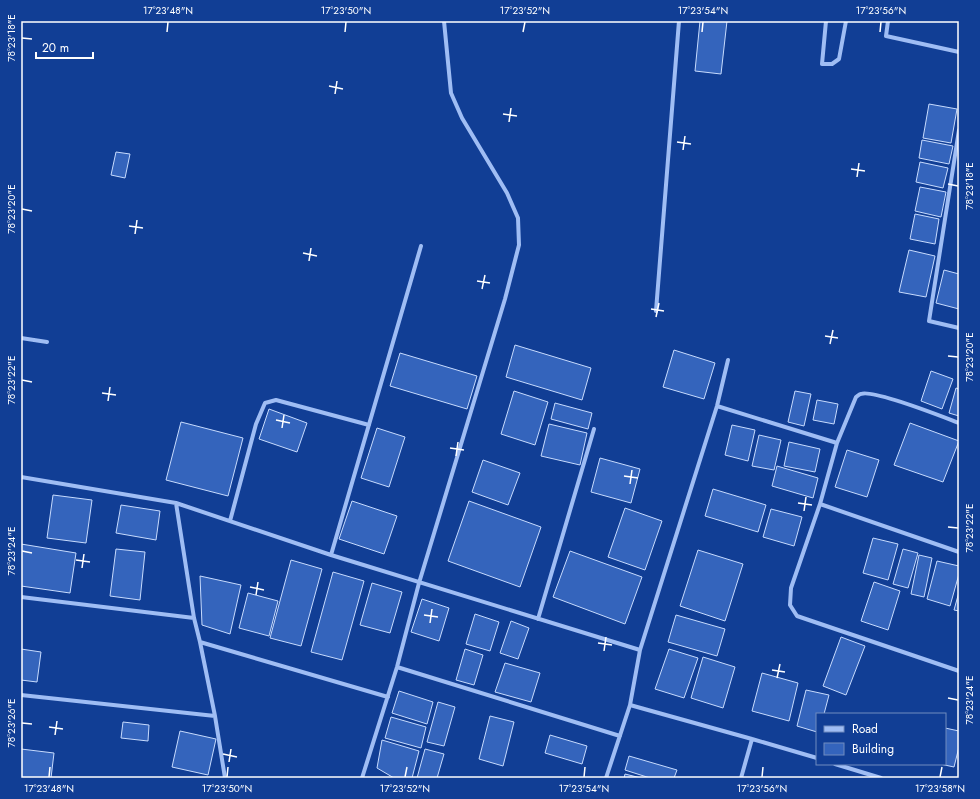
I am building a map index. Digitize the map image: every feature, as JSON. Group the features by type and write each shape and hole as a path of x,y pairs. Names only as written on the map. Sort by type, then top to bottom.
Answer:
{"street":[{"path":"362,778 397,667 419,583 505,299 519,245 518,218 508,192 462,118 451,93 444,21"},
{"path":"656,311 679,21"},
{"path":"826,21 822,64 832,64 839,59 846,21"},
{"path":"888,21 886,36 959,52"},
{"path":"959,130 929,321 959,328"},
{"path":"331,555 421,246"},
{"path":"21,338 47,342"},
{"path":"606,778 630,705 640,650 717,406 728,360"},
{"path":"959,423 871,394 862,393 856,397 837,443 820,504 791,588 790,605 797,616 959,671"},
{"path":"230,522 256,424 265,403 276,400 369,425"},
{"path":"717,406 837,443"},
{"path":"538,619 594,429"},
{"path":"21,477 176,503 419,583 640,650"},
{"path":"176,503 194,618 215,716 225,778"},
{"path":"820,504 959,552"},
{"path":"21,597 194,618"},
{"path":"200,642 388,697"},
{"path":"397,667 620,736"},
{"path":"21,695 215,716"},
{"path":"630,705 752,738 816,758"},
{"path":"741,778 752,738"},
{"path":"838,765 880,778"}],"building":[{"path":"700,21 727,21 721,74 695,71"},
{"path":"929,104 957,109 951,143 923,138"},
{"path":"922,140 953,146 949,164 919,158"},
{"path":"116,152 130,154 125,178 111,175"},
{"path":"920,162 948,168 943,188 916,182"},
{"path":"920,187 946,192 941,217 915,211"},
{"path":"915,214 939,219 935,244 910,239"},
{"path":"909,250 935,256 926,297 899,292"},
{"path":"944,270 959,274 959,309 936,303"},
{"path":"515,345 591,368 582,400 506,377"},
{"path":"674,350 715,363 704,399 663,387"},
{"path":"400,353 477,376 467,409 390,386"},
{"path":"931,371 953,379 942,409 921,401"},
{"path":"956,388 959,389 959,416 949,413"},
{"path":"514,391 548,402 535,445 501,434"},
{"path":"795,391 811,394 804,426 788,422"},
{"path":"817,400 838,404 834,424 813,420"},
{"path":"555,403 592,413 588,429 551,419"},
{"path":"269,409 307,423 297,452 259,439"},
{"path":"181,422 243,438 228,496 166,480"},
{"path":"910,423 959,441 943,482 894,465"},
{"path":"549,424 587,433 580,465 541,456"},
{"path":"732,425 755,430 748,461 725,455"},
{"path":"377,428 405,437 389,487 361,478"},
{"path":"759,435 781,440 774,470 752,466"},
{"path":"789,442 820,449 815,472 784,466"},
{"path":"847,450 879,460 867,497 835,487"},
{"path":"600,458 640,469 631,503 591,492"},
{"path":"483,460 520,473 508,505 472,492"},
{"path":"777,466 818,478 813,498 772,486"},
{"path":"713,489 766,505 758,532 705,516"},
{"path":"53,495 92,500 86,543 47,538"},
{"path":"352,501 397,516 384,554 339,539"},
{"path":"469,501 541,527 520,587 448,561"},
{"path":"121,505 160,511 156,540 116,533"},
{"path":"625,508 662,521 645,570 608,557"},
{"path":"771,509 802,517 794,546 763,537"},
{"path":"873,538 898,544 888,580 863,573"},
{"path":"21,544 76,553 70,593 21,586"},
{"path":"116,549 145,552 140,600 110,596"},
{"path":"903,549 918,553 908,588 893,584"},
{"path":"698,550 743,564 725,621 680,606"},
{"path":"570,551 642,577 625,624 553,597"},
{"path":"919,555 932,558 924,597 911,594"},
{"path":"291,560 322,569 301,646 270,638"},
{"path":"937,561 959,566 959,574 950,606 927,599"},
{"path":"333,572 364,581 342,660 311,652"},
{"path":"200,576 241,585 230,634 202,625"},
{"path":"874,582 900,591 888,630 861,621"},
{"path":"372,583 402,592 390,633 360,625"},
{"path":"959,592 959,611 954,610"},
{"path":"248,593 278,601 269,636 239,628"},
{"path":"422,599 449,608 439,641 411,632"},
{"path":"475,614 499,622 490,651 466,644"},
{"path":"676,615 725,629 717,656 668,642"},
{"path":"511,621 529,628 518,659 500,653"},
{"path":"841,637 865,646 846,695 823,686"},
{"path":"21,649 41,652 37,682 21,680"},
{"path":"465,649 483,655 474,685 456,680"},
{"path":"669,649 698,658 684,698 655,689"},
{"path":"703,657 735,667 723,708 691,698"},
{"path":"505,663 540,673 531,702 495,692"},
{"path":"762,673 798,683 789,721 752,711"},
{"path":"806,690 829,695 824,713 816,713 816,732 797,726"},
{"path":"399,691 433,702 427,724 392,713"},
{"path":"438,702 455,707 444,746 427,742"},
{"path":"490,716 514,722 503,766 479,759"},
{"path":"391,717 426,727 421,748 385,738"},
{"path":"123,722 149,725 148,741 121,738"},
{"path":"946,728 959,731 959,747 954,767 945,765 946,765"},
{"path":"180,731 216,739 208,775 172,767"},
{"path":"550,735 587,746 582,764 545,753"},
{"path":"382,740 419,751 412,778 394,778 377,768"},
{"path":"21,749 54,753 51,778 21,778"},
{"path":"425,749 444,754 437,778 417,778"},
{"path":"629,756 677,770 674,778 650,778 625,770"},
{"path":"625,774 641,778 624,778"}]}
